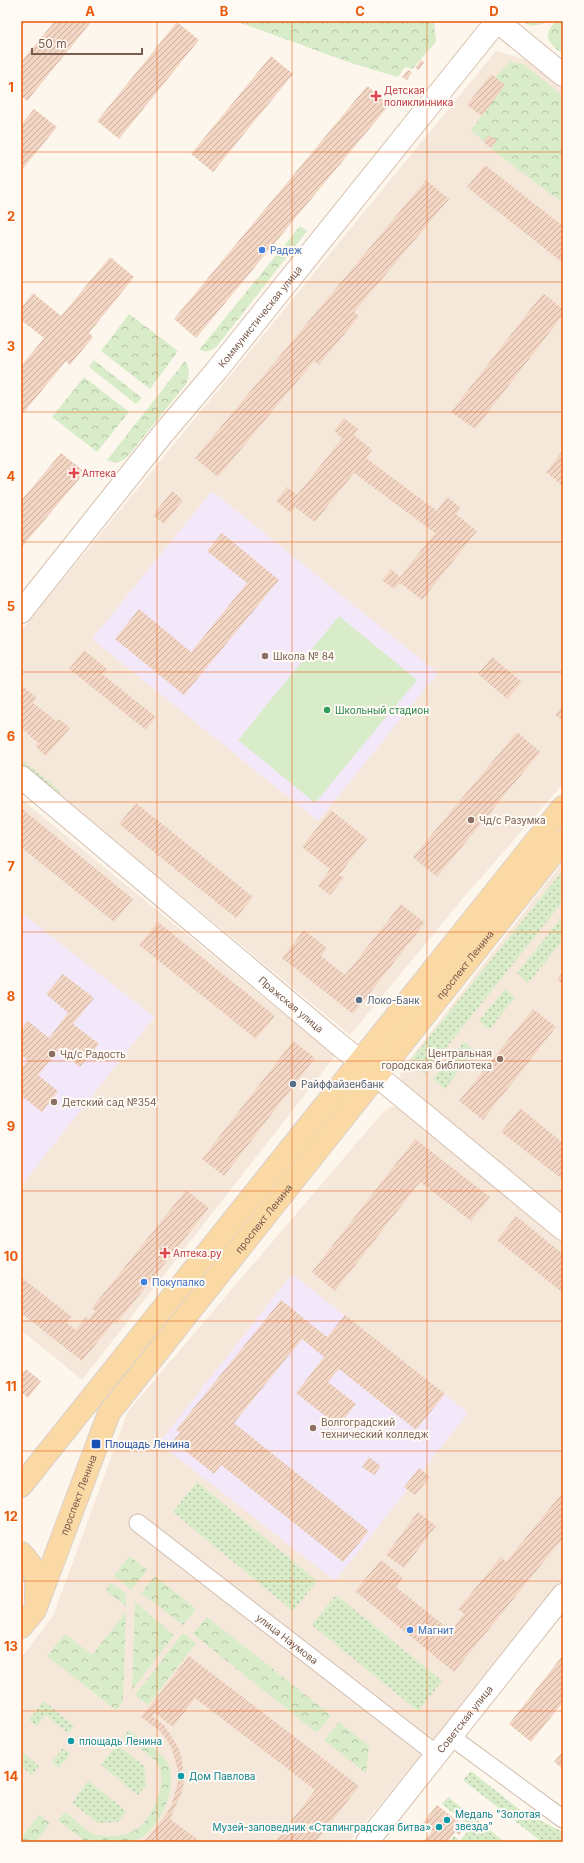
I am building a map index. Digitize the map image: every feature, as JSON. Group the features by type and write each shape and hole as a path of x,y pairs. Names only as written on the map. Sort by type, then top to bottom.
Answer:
{"main road":[{"path":"21,1486 563,807"},
{"name":"проспект Ленина","path":"21,1627 35,1610 109,1413 563,841"},
{"path":"90,1398 109,1413"},
{"path":"21,1553 30,1560 35,1571 35,1610"}],"street":[{"path":"497,21 563,76"},
{"name":"Коммунистическая улица","path":"21,612 161,436 216,371 497,21"},
{"name":"Пражская улица","path":"21,777 360,1061 378,1074 472,1155 563,1229"},
{"name":"улица Наумова","path":"138,1523 436,1754"},
{"name":"Советская улица","path":"366,1842 563,1595"},
{"path":"450,1736 563,1819"}],"shaded area":[{"path":"496,51 528,60 563,88 563,784 464,897 350,1035 21,763 21,631"},
{"name":"Школа № 84","path":"212,491 438,673 318,821 92,639"},
{"path":"21,799 335,1056 82,1380 21,1330"},
{"path":"563,862 563,1222 404,1087 400,1076 402,1069"},
{"name":"Детский сад №354","path":"24,915 154,1017 21,1186 21,918"},
{"path":"392,1106 405,1111 563,1241 563,1584 349,1842 21,1842 21,1658 53,1616 128,1411 383,1112"},
{"name":"Волгоградский технический колледж","path":"292,1274 468,1413 335,1581 159,1443"}],"green space":[{"path":"235,21 434,21 436,42 412,69 405,67 398,77 354,64"},
{"path":"522,21 546,21 534,26"},
{"path":"556,21 563,21 563,54 551,43 548,36 551,27"},
{"path":"510,62 523,64 563,96 563,203 495,152 471,130 505,85 495,78"},
{"path":"300,226 307,231 218,345 209,351 199,350"},
{"path":"129,314 178,351 150,389 101,351"},
{"path":"94,360 142,398 136,404 89,367"},
{"path":"185,361 189,372 186,384 128,456 118,462 107,460"},
{"path":"84,377 129,412 97,452 52,417"},
{"name":"Школьный стадион","path":"339,616 417,680 315,803 238,740"},
{"path":"21,759 61,792 58,795 21,765"},
{"path":"563,870 563,901 425,1074 410,1061"},
{"path":"563,916 563,940 528,983 517,973"},
{"path":"505,989 515,997 489,1030 479,1021"},
{"path":"464,1042 474,1050 445,1089 433,1079"},
{"path":"197,1482 317,1581 293,1611 173,1512"},
{"path":"129,1556 147,1570 131,1590 114,1576"},
{"path":"155,1576 196,1609 183,1625 141,1593"},
{"path":"111,1583 126,1594 126,1606 105,1590"},
{"path":"336,1595 442,1681 418,1711 312,1625"},
{"path":"135,1602 174,1635 132,1690"},
{"path":"126,1612 123,1701 116,1710 47,1656 65,1634 92,1655"},
{"path":"207,1617 331,1715 317,1733 193,1634"},
{"path":"183,1633 196,1643 148,1705 135,1695"},
{"path":"44,1701 74,1726 68,1733 46,1715 37,1726 29,1720"},
{"path":"339,1722 369,1746 366,1773 324,1740"},
{"path":"129,1730 163,1756 170,1769 170,1793 166,1806 152,1829 143,1837 133,1842 86,1842 58,1820 65,1812 94,1834 109,1836 120,1835 131,1832 141,1825 153,1809 157,1800 161,1780 157,1763 146,1753 123,1737"},
{"path":"117,1745 144,1766 146,1785 138,1795 101,1765"},
{"path":"63,1748 70,1754 59,1768 52,1762"},
{"path":"21,1751 39,1766 32,1775 21,1766"},
{"path":"471,1771 520,1810 563,1832 563,1842 542,1842 463,1780"},
{"path":"88,1781 126,1811 118,1822 98,1823 72,1803"},
{"path":"448,1797 505,1842 449,1842 454,1836 460,1841 471,1827 442,1804"},
{"path":"39,1815 50,1823 35,1842 21,1842 21,1838"}],"building":[{"path":"55,21 92,21 27,101 21,96 21,62"},
{"path":"177,22 199,40 119,139 97,121"},
{"path":"271,56 293,74 213,172 191,154"},
{"path":"421,60 424,62 419,70 415,68"},
{"path":"408,70 412,72 407,80 402,77"},
{"path":"491,74 505,85 482,116 467,105"},
{"path":"367,86 390,104 196,338 174,319"},
{"path":"34,109 57,127 21,171 21,125"},
{"path":"489,135 497,141 491,148 483,142"},
{"path":"485,165 563,226 563,263 467,187"},
{"path":"426,180 449,199 354,312 359,316 319,365 314,361 218,477 195,458"},
{"path":"110,257 134,277 89,333 93,337 70,365 66,361 21,416 21,366 44,338 21,320 21,308 33,293 61,316"},
{"path":"543,293 563,309 563,315 475,429 451,412"},
{"path":"344,418 358,429 354,435 372,450 366,458 437,511 447,497 461,508 456,514 477,531 422,600 400,583 394,589 382,580 391,569 400,577 435,533 354,473 315,522 295,507 291,513 276,501 287,487 297,495 342,438 334,431"},
{"path":"563,450 563,486 546,472"},
{"path":"61,453 85,472 21,548 21,501"},
{"path":"172,491 183,500 164,524 153,515"},
{"path":"222,533 279,580 184,695 115,639 139,609 191,652 247,583 207,551"},
{"path":"84,650 107,669 102,674 156,717 146,730 69,669"},
{"path":"492,657 522,682 507,699 478,674"},
{"path":"21,685 37,698 33,703 56,721 59,719 70,728 46,756 35,746 38,743 21,728"},
{"path":"563,704 563,721 555,715"},
{"path":"517,732 540,752 437,877 413,857"},
{"path":"136,803 253,897 236,918 119,824"},
{"path":"21,808 133,899 114,922 21,847"},
{"path":"331,810 367,839 339,875 344,878 330,895 318,886 330,869 302,847"},
{"path":"401,904 425,923 353,1014 282,958 304,930 327,948 321,956 345,975"},
{"path":"158,922 275,1016 256,1039 139,945"},
{"path":"563,972 563,984 557,980"},
{"path":"63,974 94,998 73,1024 99,1044 80,1067 58,1050 38,1075 58,1091 42,1112 21,1096 21,1069 28,1060 21,1055 21,1030 28,1021 49,1038 68,1013 46,994"},
{"path":"533,1009 556,1027 483,1120 459,1101"},
{"path":"293,1041 315,1058 224,1176 202,1159"},
{"path":"520,1108 563,1143 562,1179 501,1132"},
{"path":"415,1139 490,1197 471,1221 420,1182 335,1291 312,1272"},
{"path":"186,1190 209,1208 116,1324 114,1322 82,1361 21,1313 21,1277 72,1317 67,1323 76,1330 86,1317 89,1319 95,1311 92,1308"},
{"path":"516,1216 563,1254 563,1293 497,1240"},
{"name":"Волгоградский технический колледж","path":"281,1300 327,1337 345,1315 445,1394 416,1430 339,1369 328,1382 356,1404 338,1426 296,1393 324,1357 302,1339 234,1423 369,1531 343,1562 221,1465 214,1474 173,1441 180,1433 176,1430"},
{"path":"26,1369 41,1381 28,1398 21,1392 21,1375"},
{"path":"369,1457 381,1466 374,1475 362,1467"},
{"path":"419,1468 430,1477 415,1495 404,1487"},
{"path":"563,1492 563,1538 454,1672 355,1591 381,1560 403,1578 396,1587 451,1631 464,1614 458,1609 501,1557 506,1562"},
{"path":"418,1512 436,1526 404,1568 386,1555"},
{"path":"563,1655 563,1702 531,1742 509,1724"},
{"path":"189,1656 359,1786 316,1842 275,1842 315,1790 195,1698 173,1727 155,1713 152,1716 164,1725 178,1747 182,1759 184,1783 170,1819 201,1842 144,1842 167,1813 172,1803 178,1782 178,1771 172,1749 167,1740 160,1731 141,1717"},
{"path":"563,1751 563,1769 554,1762"},
{"name":"Музей-заповедник «Сталинградская битва»","path":"437,1805 465,1827 459,1835 455,1832 447,1842 423,1842 432,1831 422,1824"}],"place":[{"name":"Детская поликлинника","path":"376,96"},
{"name":"Радеж","path":"262,250"},
{"name":"Аптека","path":"74,473"},
{"name":"Школа № 84","path":"265,656"},
{"name":"Школьный стадион","path":"327,710"},
{"name":"Чд/с Разумка","path":"471,820"},
{"name":"Локо-Банк","path":"359,1000"},
{"name":"Чд/с Радость","path":"52,1054"},
{"name":"Центральная городская библиотека","path":"500,1059"},
{"name":"Райффайзенбанк","path":"293,1084"},
{"name":"Детский сад №354","path":"54,1102"},
{"name":"Аптека.ру","path":"165,1253"},
{"name":"Покупалко","path":"144,1282"},
{"name":"Волгоградский технический колледж","path":"313,1428"},
{"name":"Площадь Ленина","path":"96,1444"},
{"name":"Магнит","path":"410,1630"},
{"name":"площадь Ленина","path":"71,1741"},
{"name":"Дом Павлова","path":"181,1776"},
{"name":"Медаль \"Золотая звезда\"","path":"447,1820"},
{"name":"Музей-заповедник «Сталинградская битва»","path":"439,1827"}]}
